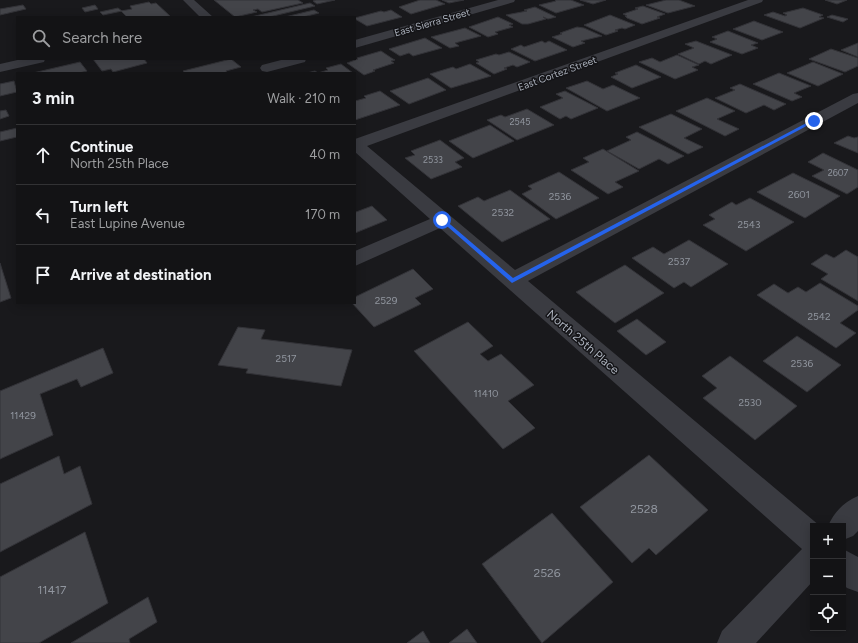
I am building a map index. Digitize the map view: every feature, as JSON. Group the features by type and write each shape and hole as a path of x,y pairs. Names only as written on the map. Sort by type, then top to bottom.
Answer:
{"street":[{"path":"188,0 206,16"},
{"name":"East Sierra Street","path":"356,44 510,0"},
{"name":"East Cortez Street","path":"356,145 758,0"},
{"path":"0,68 35,60"},
{"path":"257,60 269,71 297,60"},
{"path":"512,281 858,97"},
{"name":"North 25th Place","path":"356,145 810,536"},
{"path":"356,259 442,220"},
{"path":"846,523 858,510"},
{"path":"734,643 810,562"},
{"path":"846,567 858,577"}],"building":[{"path":"214,0 298,0 303,3 262,12 258,9 253,10 257,12 234,16"},
{"path":"335,0 317,4 313,1"},
{"path":"420,0 436,0 445,4 411,14 399,7"},
{"path":"442,0 464,0 449,3"},
{"path":"555,0 571,0 584,5 556,13 539,5 556,1"},
{"path":"580,0 606,0 593,4"},
{"path":"666,0 679,0 695,6 668,13 646,5"},
{"path":"825,0 847,0 837,4"},
{"path":"149,2 151,4 156,3 170,16 126,16 121,11 132,9 130,6"},
{"path":"310,3 315,6 273,16 255,16"},
{"path":"23,5 26,9 0,15 0,9"},
{"path":"95,5 98,9 85,12 82,8"},
{"path":"643,6 665,14 657,17 660,18 642,24 627,18 625,16 627,16 623,14"},
{"path":"535,7 556,17 548,19 543,17 546,19 528,24 522,24 506,15 527,11 524,10"},
{"path":"118,8 122,11 103,15 100,12"},
{"path":"803,8 823,15 819,17 824,18 800,28 764,15 773,12 785,16 787,15 783,13"},
{"path":"314,10 319,13 307,16 289,16"},
{"path":"391,10 402,17 367,26 356,20 356,18 381,11 384,12"},
{"path":"610,15 635,25 625,29 622,28 615,30 618,31 606,35 584,25"},
{"path":"832,15 848,19 843,22 827,17"},
{"path":"498,17 513,24 509,25 513,27 495,32 498,34 488,37 469,27"},
{"path":"754,21 783,32 762,40 733,29"},
{"path":"577,27 584,28 602,36 581,41 585,43 573,47 552,37 562,34 560,33"},
{"path":"465,28 481,36 455,43 459,46 450,48 431,37"},
{"path":"728,31 758,43 751,45 758,48 742,54 710,42 717,39 712,37"},
{"path":"425,38 442,48 413,56 409,53 400,56 389,49"},
{"path":"542,41 545,43 549,41 567,50 535,61 511,49 521,45 524,47"},
{"path":"696,41 732,55 711,64 705,61 699,64 678,54 694,48 685,44"},
{"path":"858,43 858,57 841,50"},
{"path":"831,49 858,58 858,66 845,72 809,59"},
{"path":"381,51 395,60 391,61 394,63 373,70 375,71 364,75 347,63 358,59 357,58"},
{"path":"509,52 530,62 517,67 513,65 504,68 507,69 494,74 476,63 479,62 476,60"},
{"path":"677,55 699,65 692,67 698,70 675,79 639,62 652,58 660,62"},
{"path":"94,60 145,60 147,63 113,72 111,69 102,71"},
{"path":"227,60 232,60 241,67 226,72 183,71"},
{"path":"80,62 87,71 83,72 37,72"},
{"path":"813,62 843,74 818,86 787,73"},
{"path":"341,64 352,72 321,72 328,70 326,68"},
{"path":"470,64 491,76 451,88 430,74 453,67 456,69"},
{"path":"636,65 661,77 632,88 611,77 618,74 615,73"},
{"path":"779,73 811,86 794,93 802,97 792,101 753,84"},
{"path":"428,78 446,90 409,104 390,91"},
{"path":"14,81 16,92 0,96 0,84"},
{"path":"587,81 603,89 613,85 640,98 607,111 566,88"},
{"path":"740,84 786,104 774,110 764,105 746,113 715,98 735,90 730,88"},
{"path":"380,91 400,105 356,120 356,101 366,98 364,96"},
{"path":"565,91 598,108 571,119 566,116 560,119 540,107 563,98 556,94"},
{"path":"707,98 735,111 717,119 739,129 725,136 676,111"},
{"path":"527,109 554,125 517,140 487,120 501,115 505,117"},
{"path":"6,110 9,116 0,119 0,111"},
{"path":"671,114 702,129 684,138 703,147 688,154 639,127"},
{"path":"490,125 514,141 473,158 449,141"},
{"path":"16,128 16,137 0,141 0,132"},
{"path":"637,132 684,156 668,164 659,159 639,169 607,151 631,140 626,137"},
{"path":"848,136 854,138 858,137 858,153 834,143"},
{"path":"440,140 464,158 455,162 462,167 431,179 405,158 415,155 411,151"},
{"path":"603,149 639,171 615,182 623,187 608,194 571,170 589,162 583,158"},
{"path":"823,153 858,170 858,187 847,194 812,176 824,170 808,162"},
{"path":"559,172 599,198 556,219 522,194 532,189 528,186"},
{"path":"793,173 840,196 805,218 757,192"},
{"path":"510,190 550,219 502,242 458,206 478,197 484,201"},
{"path":"750,198 794,222 746,251 703,225 715,219 709,215 732,202 736,205"},
{"path":"372,206 387,220 356,233 356,212"},
{"path":"689,240 728,264 691,287 684,282 674,288 632,258 653,247 664,254"},
{"path":"846,250 858,257 858,301 821,279 828,274 811,264 826,254 834,258"},
{"path":"0,263 11,298 0,302"},
{"path":"625,265 664,293 615,323 576,292"},
{"path":"413,269 433,289 415,298 421,304 374,327 353,304 356,304 356,297"},
{"path":"820,283 858,306 858,310 840,323 856,333 836,348 757,295 774,284 788,293 798,287 806,292"},
{"path":"637,319 666,342 646,355 617,331"},
{"path":"468,322 493,346 480,354 488,361 501,354 534,385 508,401 535,428 503,449 414,351"},
{"path":"238,327 265,330 261,339 352,350 341,386 246,373 248,369 218,365"},
{"path":"797,336 841,365 807,392 763,361"},
{"path":"103,348 113,373 81,387 77,379 40,394 53,435 0,459 0,391"},
{"path":"730,356 797,406 755,440 703,398 717,388 702,376"},
{"path":"649,455 708,510 656,555 649,548 632,563 580,507"},
{"path":"59,456 64,474 80,466 92,504 0,552 0,484"},
{"path":"552,513 613,582 542,643 482,564"},
{"path":"85,532 108,603 39,643 0,643 0,577"},
{"path":"148,597 157,622 129,639 130,643 71,643"},
{"path":"467,629 477,643 449,643"},
{"path":"423,631 430,643 407,643"}],"route":[{"path":"442,220 512,281 814,121"}]}
